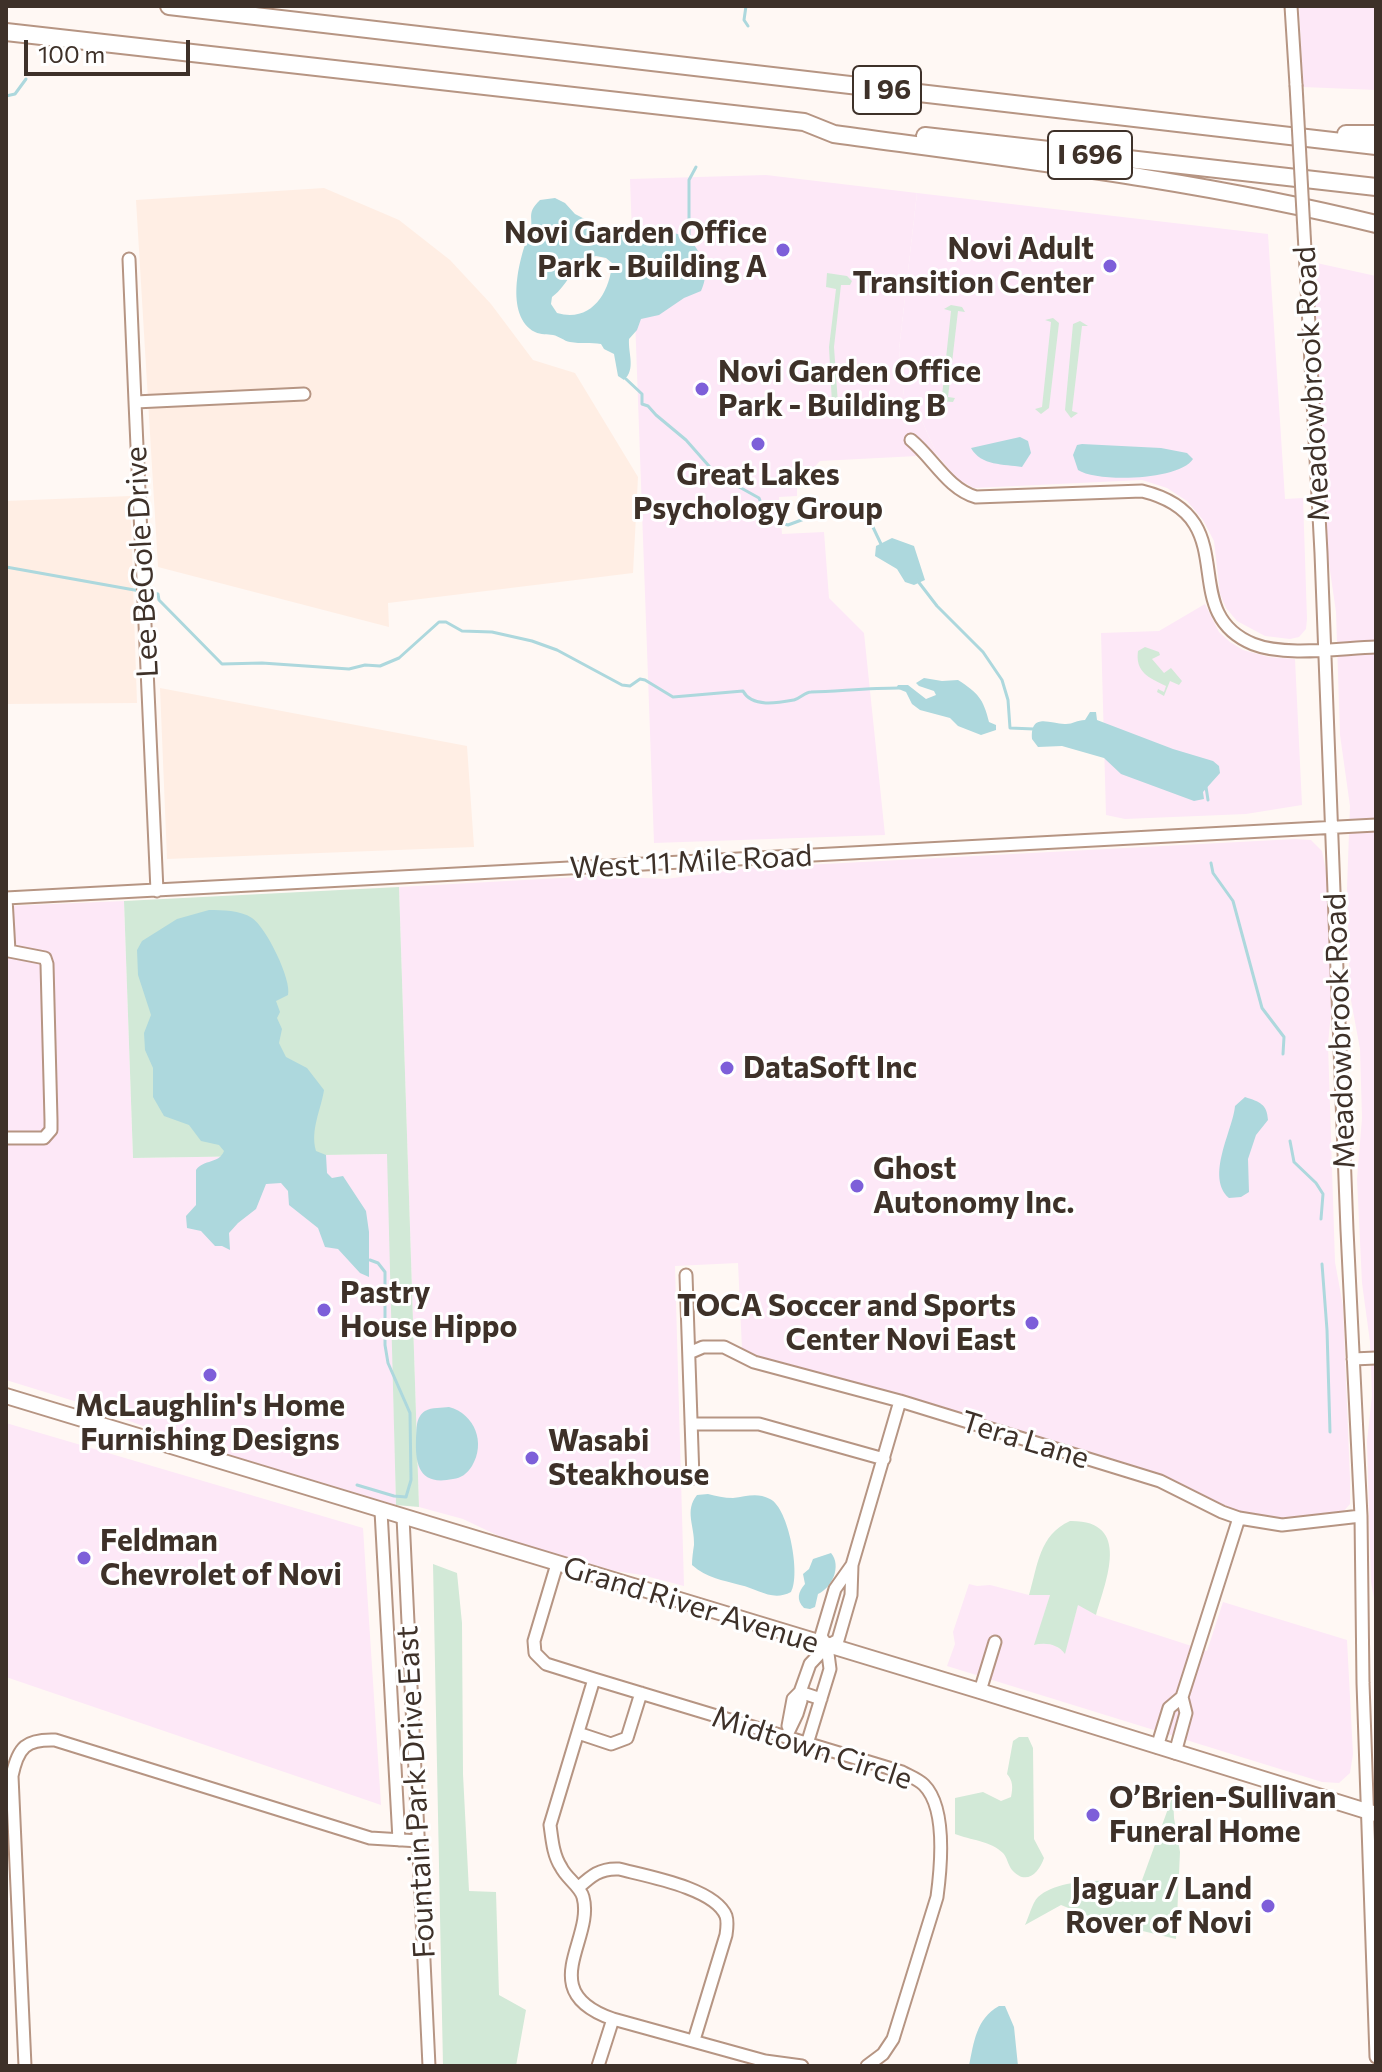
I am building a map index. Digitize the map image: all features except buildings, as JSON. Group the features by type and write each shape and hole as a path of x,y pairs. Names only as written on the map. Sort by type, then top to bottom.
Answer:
{"highway":[{"name":"I 96","path":"169,6 1376,146"},
{"path":"6,32 804,122 834,134 1138,176 1289,204 1376,224"},
{"name":"I 696","path":"804,122 1376,187"},
{"path":"1292,136 1376,134"}],"main road":[{"name":"Grand River Avenue","path":"6,1396 557,1564 832,1643 1372,1813"}],"street":[{"name":"Meadowbrook Road","path":"1291,6 1333,826 1361,1516 1363,1683 1372,1813 1376,2057"},
{"path":"129,259 135,402"},
{"name":"Lee BeGole Drive","path":"157,891 135,402 304,394"},
{"path":"911,440 955,487 976,497 1142,491 1167,499 1187,513 1199,529 1214,604 1227,625 1253,644 1270,648 1376,647"},
{"name":"West 11 Mile Road","path":"6,898 1376,825"},
{"path":"6,898 7,951 39,955 45,958 47,964 51,1120 51,1130 44,1138 6,1138"},
{"path":"686,1275 693,1478"},
{"name":"Tera Lane","path":"689,1353 703,1347 724,1347 754,1362 900,1401 1160,1481 1239,1518 1282,1525 1361,1516"},
{"path":"1353,1359 1376,1358"},
{"path":"807,1744 830,1669 832,1643 851,1595 852,1565 900,1401"},
{"path":"691,1424 759,1424 884,1459"},
{"name":"Fountain Park Drive East","path":"381,1511 399,1840"},
{"name":"Fountain Park Drive East","path":"403,1517 429,2066"},
{"path":"1175,1753 1186,1713 1182,1697 1239,1518"},
{"name":"Midtown Circle","path":"557,1564 534,1641 535,1653 546,1664 787,1733 807,1744 915,1778 930,1793 938,1817 940,1875 925,1941 893,2039 883,2054 867,2066"},
{"path":"832,1643 821,1636 825,1618 835,1589 852,1565"},
{"path":"980,1691 995,1642"},
{"path":"787,1733 797,1714 800,1692 810,1664 832,1643"},
{"path":"594,1679 550,1825 553,1848 560,1867 583,1895 585,1916 572,1955 573,1981 577,1992 590,2008 613,2019 765,2061 802,2066"},
{"path":"800,1692 821,1699"},
{"path":"578,1733 611,1744 627,1738 641,1693"},
{"path":"1157,1747 1169,1708 1182,1697"},
{"path":"25,2066 12,1776 24,1746 38,1739 55,1740 370,1838 419,1841"},
{"path":"578,1888 596,1872 607,1868 619,1869 705,1894 724,1912 726,1935 694,2040"},
{"path":"598,2066 613,2019"}],"shaded area":[{"path":"1299,6 1376,6 1376,90 1303,87"},
{"path":"766,175 917,193 899,350 905,405 915,405 937,455 820,461 797,486 797,496 779,497 782,534 824,532 829,598 864,633 885,835 654,843 630,179"},
{"path":"324,188 399,220 450,260 491,304 533,360 575,373 638,477 633,573 388,603 389,627 158,567 136,200"},
{"path":"917,193 1268,234 1285,499 1303,498 1307,619 1306,629 1299,637 1265,636 1237,621 1220,594 1214,541 1203,520 1187,501 1167,488 1142,480 974,488 957,479 937,455 915,405 905,405 899,350"},
{"path":"1312,262 1376,276 1376,1609 1371,1582 1367,1441 1372,1396 1370,1342 1362,1283 1357,1179 1362,1118 1360,1049 1350,995 1347,888 1350,806 1340,735 1336,612 1328,557"},
{"path":"130,496 137,703 6,704 6,501"},
{"path":"1205,604 1219,632 1243,650 1269,657 1295,659 1302,805 1246,814 1125,819 1106,815 1101,633 1159,631"},
{"path":"160,688 467,746 474,847 167,859"},
{"path":"1311,840 1322,851 1329,886 1333,992 1328,1044 1335,1262 1343,1306 1350,1479 1350,1504 1343,1512 1276,1519 1245,1514 1141,1469 753,1355 742,1349 738,1263 675,1266 684,1586 615,1571 507,1540 463,1519 419,1507 399,887 596,876 666,879 749,868"},
{"path":"124,901 133,1158 388,1154 396,1505 180,1440 87,1405 6,1380 6,906"},
{"path":"6,1423 363,1528 381,1805 6,1677"},
{"path":"969,1584 990,1585 1029,1595 1050,1595 1035,1645 1054,1645 1065,1652 1078,1604 1096,1615 1207,1651 1223,1602 1347,1640 1353,1754 1350,1773 1339,1783 1322,1782 947,1666 955,1644 953,1632"}],"green space":[{"path":"827,273 847,276 852,281 850,285 841,285 834,347 838,404 848,406 835,411 823,407 832,404 829,347 836,289 826,287"},
{"path":"951,305 962,307 965,312 958,311 948,397 955,398 953,402 938,401 935,397 942,396 951,311 944,309"},
{"path":"1053,318 1059,323 1049,408 1041,414 1035,409 1042,407 1051,322 1045,320"},
{"path":"1080,321 1088,326 1082,326 1072,411 1078,413 1071,418 1065,410 1073,324"},
{"path":"1145,647 1159,652 1160,655 1152,659 1164,673 1171,668 1182,681 1179,685 1170,681 1164,696 1157,692 1158,689 1164,692 1166,686 1149,677 1139,664 1138,651"},
{"path":"399,887 419,1507 396,1505 387,1154 133,1158 124,901"},
{"path":"1070,1521 1089,1523 1102,1530 1110,1554 1109,1570 1096,1615 1078,1605 1065,1654 1051,1645 1034,1645 1050,1595 1029,1595 1041,1552 1052,1534"},
{"path":"433,1564 457,1573 462,1623 463,1774 469,1891 496,1892 499,1995 526,2010 516,2066 443,2066"},
{"path":"1028,1737 1033,1748 1034,1839 1044,1858 1035,1873 1027,1877 1017,1875 998,1849 955,1834 955,1798 983,1792 1001,1801 1011,1797 1012,1784 1007,1774 1013,1741"},
{"path":"1173,1795 1180,1852 1176,1939 1101,1921 1061,1905 1025,1925 1038,1897 1060,1886 1102,1881 1141,1883"}],"water":[{"path":"555,198 575,214 610,232 627,234 662,226 677,234 688,235 700,255 705,268 701,291 659,315 641,319 629,339 631,366 624,380 618,376 614,354 601,344 570,342 537,333 525,324 517,300 518,271 531,229 531,213 540,200","holes":["596,256 612,263 610,274 603,295 596,303 580,314 557,313 551,304 552,297 582,262"]},
{"path":"1020,437 1028,441 1031,453 1022,467 987,461 971,448"},
{"path":"1077,445 1161,448 1187,453 1193,459 1185,466 1156,475 1103,477 1078,470 1073,455"},
{"path":"892,538 914,546 925,580 914,585 905,582 897,569 875,556 876,546"},
{"path":"924,678 958,680 965,685 979,697 989,722 996,725 996,730 981,735 958,726 950,718 920,710 912,704 906,692 896,688 898,685 908,685 926,699 936,695 934,691 916,683"},
{"path":"1090,712 1096,712 1097,720 1213,761 1219,766 1220,773 1203,792 1204,799 1194,801 1121,774 1104,758 1062,746 1038,747 1032,739 1032,730 1038,722 1071,723 1085,720"},
{"path":"209,910 237,912 252,918 271,942 282,966 288,995 276,1001 280,1012 277,1018 282,1029 279,1043 286,1057 307,1068 324,1090 314,1143 316,1151 326,1155 327,1173 332,1178 343,1176 366,1211 369,1277 360,1273 338,1249 325,1247 318,1228 289,1205 288,1191 281,1183 266,1184 256,1209 229,1233 230,1250 215,1246 201,1231 187,1228 186,1216 196,1205 196,1170 219,1158 224,1151 219,1145 201,1141 189,1125 164,1116 153,1097 153,1068 145,1050 144,1033 151,1015 138,975 137,950 142,941 177,919"},
{"path":"1245,1097 1262,1104 1268,1120 1256,1135 1248,1159 1249,1192 1241,1197 1229,1198 1222,1189 1220,1178 1222,1153 1235,1106"},
{"path":"449,1407 466,1416 476,1430 478,1448 470,1469 461,1477 433,1480 422,1472 417,1458 417,1424 425,1411"},
{"path":"697,1495 730,1498 760,1496 777,1505 788,1528 794,1558 791,1592 778,1596 766,1594 709,1576 692,1565 694,1538 691,1507"},
{"path":"831,1553 836,1564 834,1576 818,1594 815,1607 804,1608 799,1599 805,1584 803,1574 813,1559"},
{"path":"999,2006 1005,2006 1014,2027 1018,2066 969,2066 981,2024"}],"waterway":[{"path":"746,6 744,20 748,26"},
{"path":"6,96 15,94 26,79"},
{"path":"689,236 689,180 696,167"},
{"path":"626,379 642,394 642,404 686,440 716,474 759,498 768,520 788,525 834,508 870,521 881,544"},
{"path":"6,567 140,591"},
{"path":"917,580 937,606 983,652 1002,680 1008,700 1010,728 1034,729"},
{"path":"148,592 158,594 159,600 222,664 262,663 349,669 365,665 380,666 399,658 439,622 446,622 462,631 492,632 532,641 557,650 622,685 630,686 640,679 645,680 673,697 743,691 753,700 773,703 794,700 811,692 899,688"},
{"path":"1206,787 1208,800"},
{"path":"1211,863 1213,873 1233,901 1262,1008 1284,1037 1283,1054"},
{"path":"1290,1141 1294,1162 1323,1194 1321,1219"},
{"path":"357,1485 406,1497 411,1480 410,1413 388,1363 385,1345 385,1272 378,1263 370,1260"},
{"path":"1322,1264 1330,1432"}],"place":[{"name":"Novi Garden Office Park - Building A","path":"783,250"},
{"name":"Novi Adult Transition Center","path":"1110,266"},
{"name":"Novi Garden Office Park - Building B","path":"702,389"},
{"name":"Great Lakes Psychology Group","path":"758,444"},
{"name":"DataSoft Inc","path":"727,1068"},
{"name":"Ghost Autonomy Inc.","path":"857,1186"},
{"name":"Pastry House Hippo","path":"324,1310"},
{"name":"TOCA Soccer and Sports Center Novi East","path":"1032,1323"},
{"name":"McLaughlin's Home Furnishing Designs","path":"210,1375"},
{"name":"Wasabi Steakhouse","path":"532,1458"},
{"name":"Feldman Chevrolet of Novi","path":"84,1558"},
{"name":"O’Brien-Sullivan Funeral Home","path":"1093,1815"},
{"name":"Jaguar / Land Rover of Novi","path":"1268,1906"}]}
